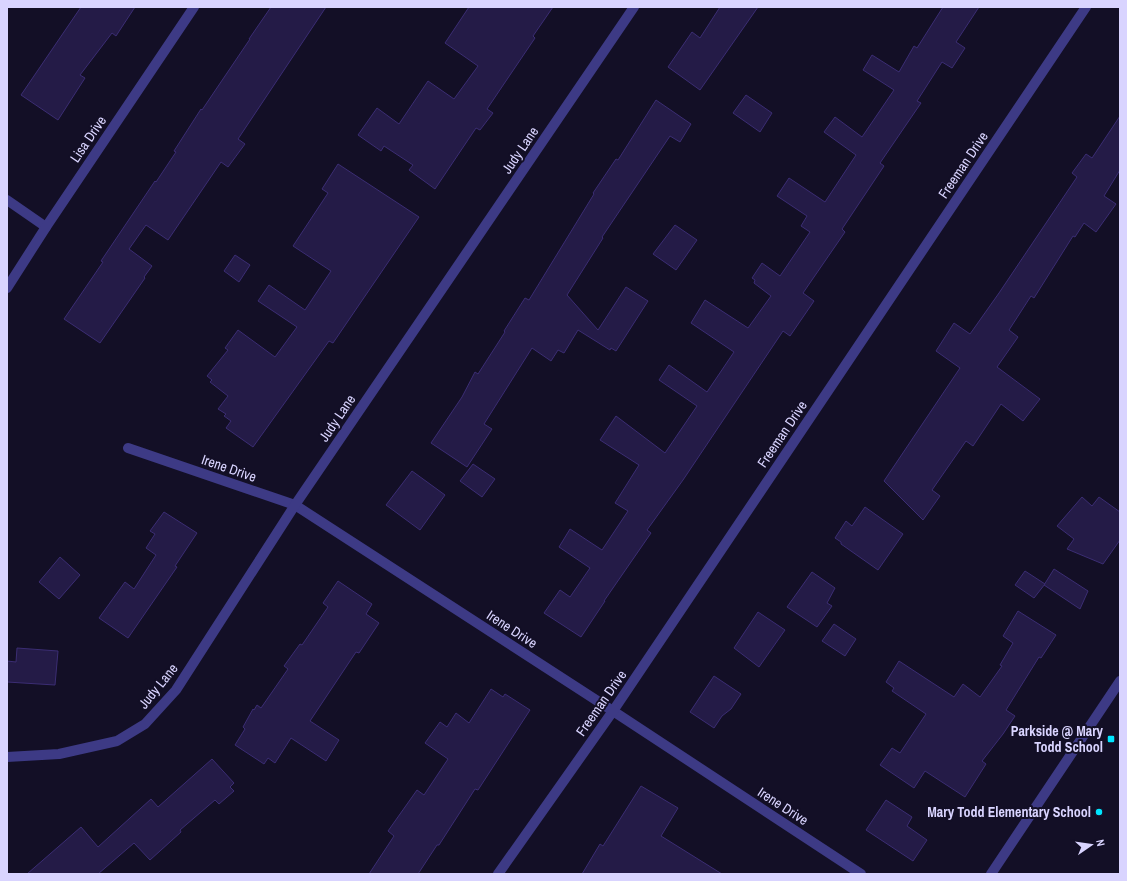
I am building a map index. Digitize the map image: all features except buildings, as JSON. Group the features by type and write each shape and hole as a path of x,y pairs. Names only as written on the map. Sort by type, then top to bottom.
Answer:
{"street":[{"name":"Lisa Drive","path":"7,288 46,226 194,7"},
{"name":"Judy Lane","path":"7,757 59,754 117,741 145,724 176,690 295,505 634,7"},
{"name":"Freeman Drive","path":"498,874 613,711 1086,7"},
{"path":"7,200 46,226"},
{"name":"Irene Drive","path":"128,448 295,505 861,874"},
{"path":"991,874 1120,681"}],"place":[{"name":"Parkside @ Mary Todd School","path":"1111,739"},
{"name":"Mary Todd Elementary School","path":"1099,812"}]}
